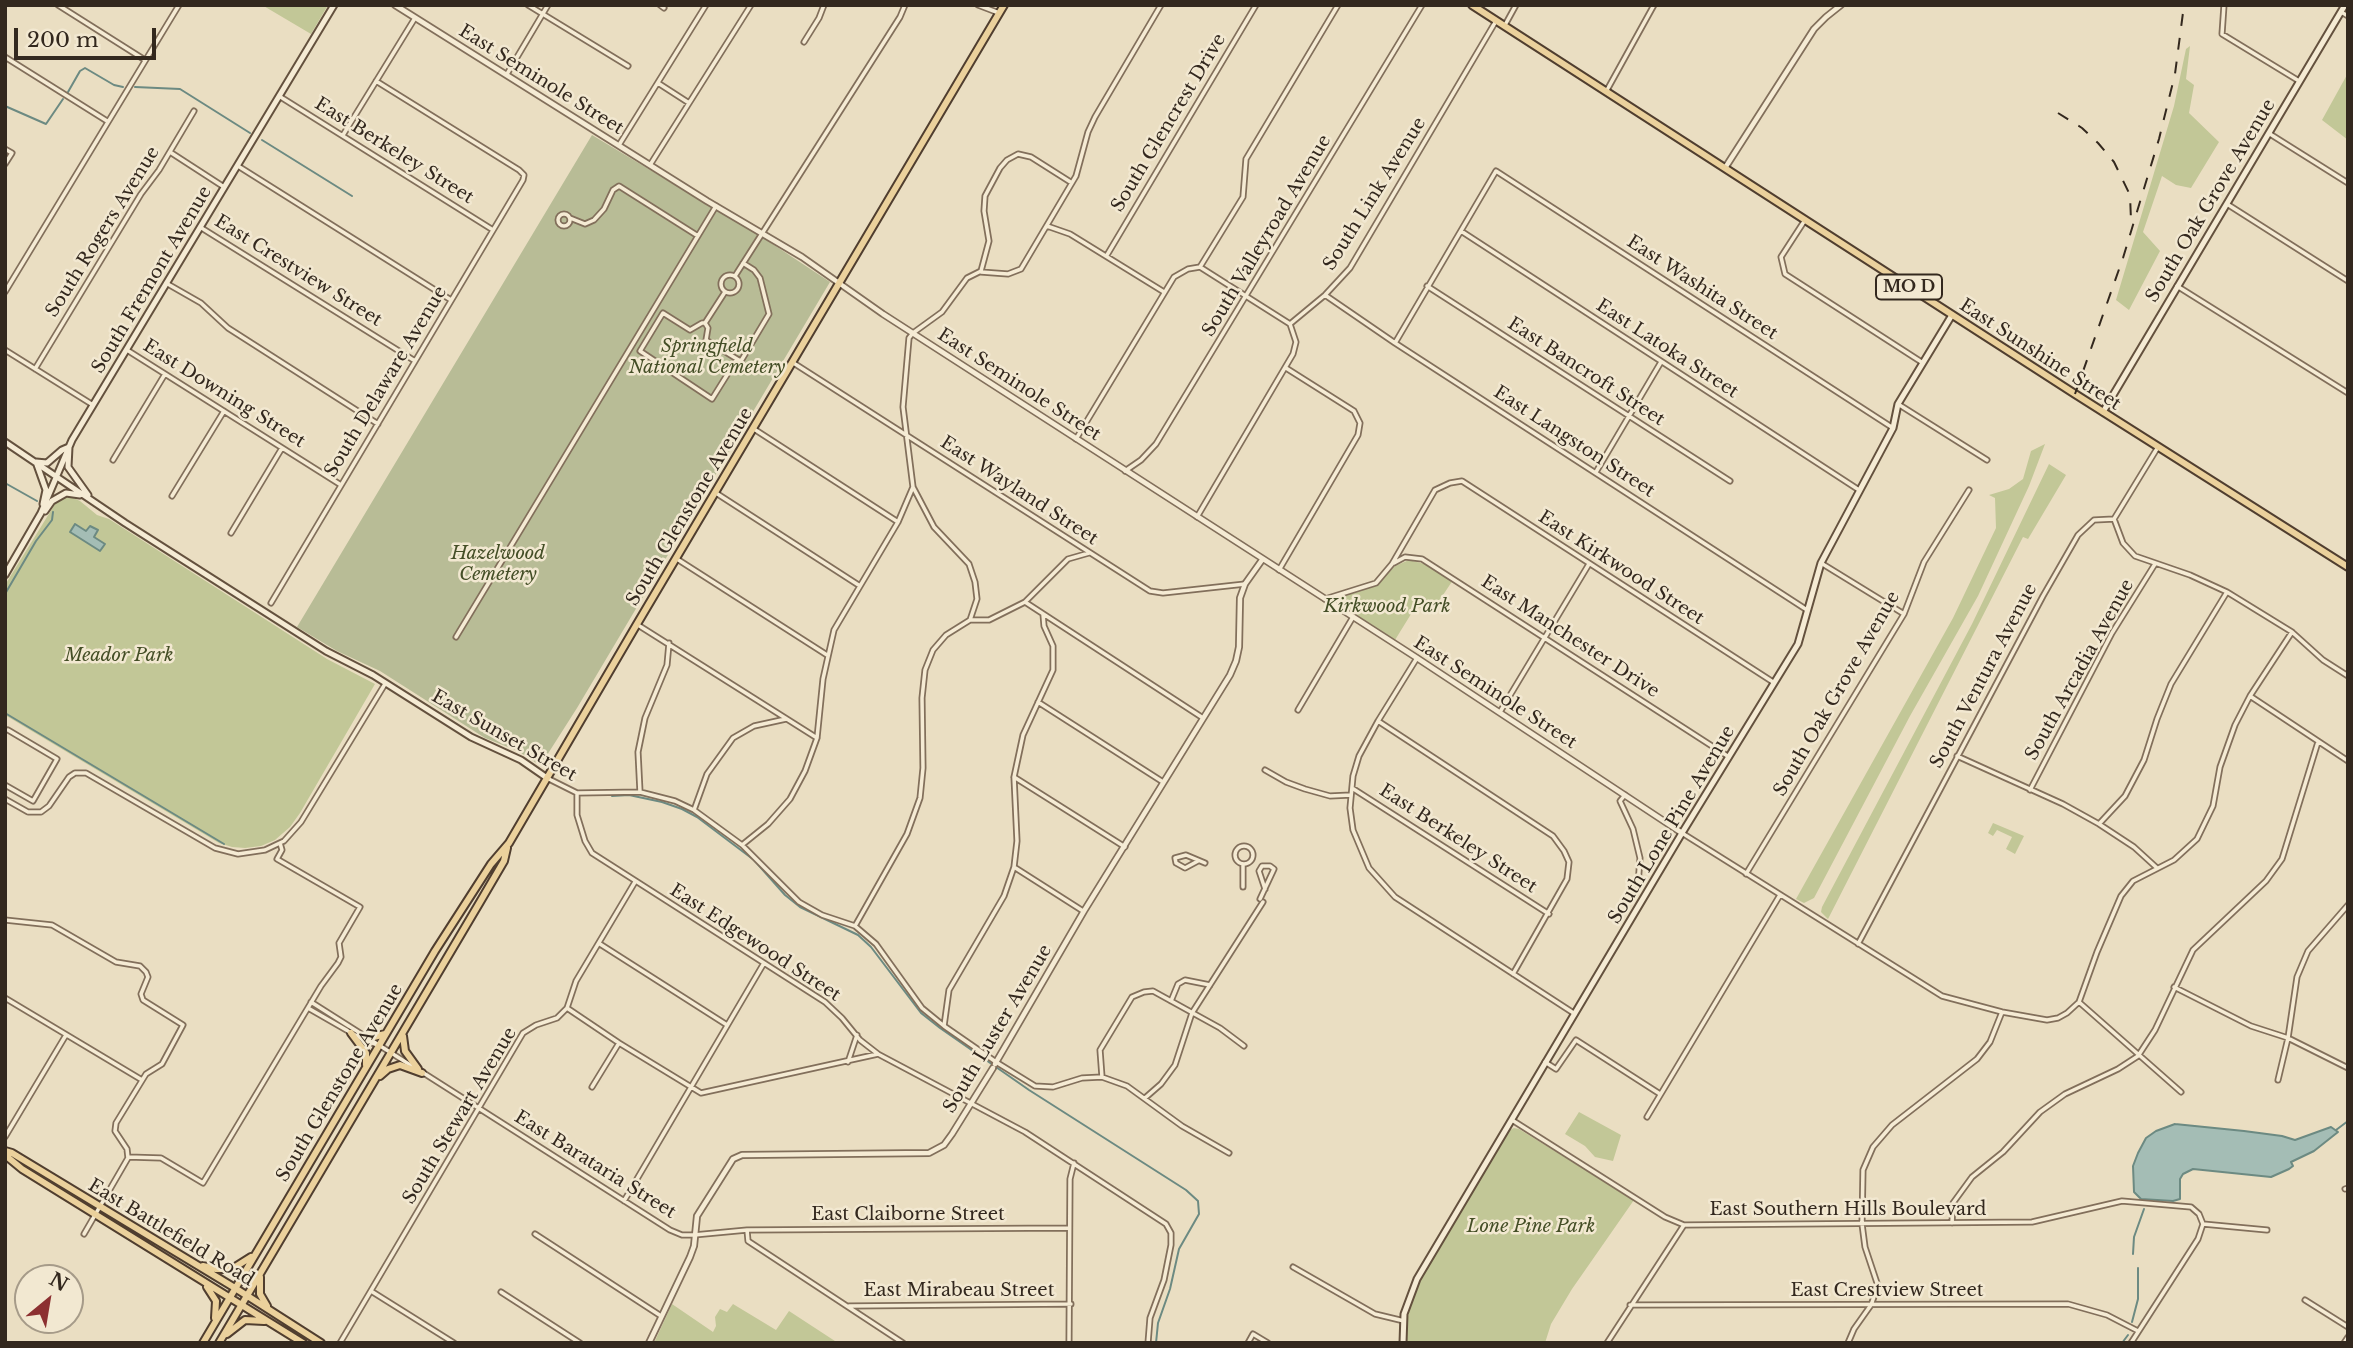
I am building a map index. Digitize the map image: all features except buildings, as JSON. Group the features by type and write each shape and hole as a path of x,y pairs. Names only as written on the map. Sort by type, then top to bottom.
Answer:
{"main road":[{"name":"South Fremont Avenue","path":"5,575 40,517 69,447 93,405 334,5"},
{"name":"South Glenstone Avenue","path":"204,1343 435,951 491,864 509,843 1004,5"},
{"name":"East Sunshine Street","path":"1472,5 2348,567"},
{"name":"South Oak Grove Avenue","path":"2103,412 2345,5"},
{"name":"South Lone Pine Avenue","path":"1403,1343 1408,1300 1416,1279 1798,644 1821,563 1893,428 1898,404 1952,315"},
{"name":"East Sunset Street","path":"5,443 315,644 386,682 471,737 521,760 547,778"},
{"path":"40,517 46,490 36,462 47,463 69,447 68,467 92,500"},
{"path":"40,517 52,501 66,493 92,500"},
{"name":"South Glenstone Avenue","path":"221,1340 503,861 509,843"},
{"path":"404,1030 402,1040 405,1051 422,1073"},
{"path":"351,1033 366,1053 365,1070"},
{"path":"370,1038 386,1033"},
{"path":"370,1088 384,1072 396,1066 404,1065 422,1073"},
{"name":"East Battlefield Road","path":"5,1153 12,1153 321,1343"},
{"name":"East Battlefield Road","path":"5,1153 22,1169 303,1343"},
{"path":"194,1263 216,1269 232,1269 258,1251"},
{"path":"261,1273 260,1294 274,1312"},
{"path":"200,1279 216,1301 213,1327"},
{"path":"221,1340 244,1320 257,1319 271,1323"}],"street":[{"path":"58,5 145,60"},
{"path":"5,292 178,5"},
{"name":"East Seminole Street","path":"395,5 839,282 913,333 1417,658 1682,833 1942,996 2047,1020 2067,1013 2079,1002"},
{"path":"528,5 628,66"},
{"path":"507,75 548,5"},
{"path":"619,145 706,5"},
{"path":"649,165 751,5"},
{"path":"804,42 819,19 824,5"},
{"path":"735,276 900,18 905,5"},
{"path":"978,5 999,13"},
{"path":"970,620 977,599 975,582 968,564 934,527 913,488 905,435 906,346 913,333 942,312 967,278 981,271 1008,274 1021,269 1072,183 1091,124 1161,5"},
{"name":"South Glencrest Drive","path":"1107,256 1256,5"},
{"path":"1200,267 1243,197 1246,159 1338,5"},
{"name":"South Valleyroad Avenue","path":"1125,471 1141,460 1156,444 1422,5"},
{"path":"1504,26 1516,5"},
{"path":"1606,92 1654,5"},
{"path":"1725,168 1814,29 1841,5"},
{"path":"2224,5 2222,34 2299,81"},
{"path":"2341,12 2348,16"},
{"path":"343,136 415,18"},
{"name":"South Link Avenue","path":"1290,324 1325,295 1350,268 1496,21"},
{"path":"5,57 108,122"},
{"name":"South Delaware Avenue","path":"271,603 523,180 523,175 376,81"},
{"path":"658,83 689,103"},
{"name":"East Berkeley Street","path":"279,96 494,230"},
{"name":"South Rogers Avenue","path":"35,369 194,111"},
{"path":"2268,132 2348,183"},
{"path":"5,149 12,153 5,164"},
{"path":"170,152 225,187"},
{"path":"981,271 989,241 984,211 985,196 1007,160 1018,154 1031,158 1072,183"},
{"path":"238,166 451,300"},
{"name":"East Washita Street","path":"1461,231 1496,171 1893,428"},
{"path":"570,218 585,224 594,220 604,209 613,190 619,186 698,236"},
{"path":"2227,204 2348,281"},
{"path":"456,637 716,206"},
{"path":"1805,220 1781,257 1785,274 1923,362"},
{"path":"1047,226 1070,234 1164,292"},
{"name":"East Crestview Street","path":"200,227 416,361"},
{"path":"1395,343 1461,231"},
{"name":"East Latoka Street","path":"1461,231 1859,490"},
{"path":"725,292 705,323 690,330 663,313 639,351 712,399 769,314 760,278 743,263"},
{"path":"1076,439 1164,292 1174,277 1188,269 1200,267 1290,324 1296,342 1293,354 1196,517"},
{"path":"726,275 735,276 739,287 734,292 725,292 721,288 722,279 726,275"},
{"path":"166,283 201,303 228,328 378,424"},
{"name":"East Bancroft Street","path":"1427,286 1730,481"},
{"path":"2177,286 2348,393"},
{"name":"East Langston Street","path":"1325,295 1808,611"},
{"path":"705,323 708,328 706,340 739,360"},
{"path":"5,350 93,405"},
{"name":"East Downing Street","path":"127,350 341,485"},
{"name":"East Wayland Street","path":"792,362 1150,591 1163,593 1245,583"},
{"path":"1596,472 1661,362"},
{"path":"1279,570 1358,435 1360,423 1353,411 1286,368"},
{"path":"113,460 165,374"},
{"path":"1898,404 1987,460"},
{"path":"172,496 224,411"},
{"path":"753,428 898,522"},
{"path":"2158,447 2114,519 2123,543 2135,556 2190,575 2227,592 2292,632 2323,660 2348,676"},
{"path":"232,533 282,448"},
{"name":"East Kirkwood Street","path":"1392,564 1434,490 1461,481 1775,683"},
{"path":"742,845 768,824 790,799 805,771 817,738 827,655 834,630 898,522 913,488"},
{"name":"South Oak Grove Avenue","path":"1746,874 1905,614 1924,562 1969,491"},
{"path":"715,492 860,586"},
{"name":"South Ventura Avenue","path":"1858,944 2078,535 2094,520 2114,519"},
{"path":"855,926 908,834 919,798 923,768 922,698 925,670 933,650 946,635 970,620 989,620 1025,603 1068,559 1089,553"},
{"name":"East Manchester Drive","path":"1392,564 1405,557 1422,559 1729,758"},
{"path":"675,558 827,655"},
{"name":"South Luster Avenue","path":"649,1343 690,1257 697,1216 733,1159 742,1155 929,1153 944,1145 995,1065 1084,911 1237,661 1240,598 1245,583 1262,560"},
{"path":"1821,563 1905,614"},
{"path":"1325,599 1376,583 1392,564"},
{"path":"1500,712 1589,564"},
{"name":"South Arcadia Avenue","path":"2030,790 2112,634 2155,564"},
{"path":"2099,824 2124,796 2144,760 2171,684 2227,592"},
{"path":"1025,603 1203,718"},
{"path":"944,1027 949,990 1004,896 1014,867 1017,841 1014,777 1023,735 1052,670 1053,646 1044,626 1043,614"},
{"path":"1298,710 1353,617"},
{"path":"637,624 817,738"},
{"path":"2181,1092 2079,1002 2096,952 2121,896 2133,881 2174,860 2197,839 2213,806 2220,766 2235,725 2250,696 2292,632"},
{"path":"640,792 638,752 645,718 667,665 669,643"},
{"path":"1417,658 1359,756 1351,795 1353,830 1369,868 1395,897 1575,1014"},
{"path":"5,799 26,811 41,812 49,806 69,777 75,773 86,772 218,849 249,854 265,850 293,833 306,816 386,682"},
{"path":"2250,696 2348,761"},
{"path":"1038,702 1164,782"},
{"path":"694,810 707,774 733,738 754,726 786,719"},
{"path":"1378,721 1553,836 1564,851 1569,862 1567,879 1513,974"},
{"path":"5,785 33,801 57,759 8,730"},
{"path":"1952,1223 1953,1203 1972,1177 2003,1152 2040,1112 2065,1094 2118,1069 2138,1056 2155,1030 2193,950 2266,881 2282,859 2318,743"},
{"path":"1957,756 2063,804 2099,824 2134,847 2157,868"},
{"name":"East Berkeley Street","path":"1265,769 1286,782 1305,789 1330,796 1351,795"},
{"path":"1014,777 1125,847"},
{"name":"East Sunset Street","path":"547,778 576,793 640,792 675,801 694,810 742,845 799,902 822,915 855,926 876,944 922,1008 995,1065 1035,1086 1053,1087 1082,1078 1102,1077"},
{"name":"East Berkeley Street","path":"1352,788 1549,914"},
{"name":"East Edgewood Street","path":"576,793 578,815 585,841 592,853 825,1002 878,1054 1025,1132 1166,1224 1171,1233 1171,1245 1164,1280 1150,1318 1148,1343"},
{"path":"1625,795 1620,801 1633,829 1640,858 1638,885"},
{"path":"128,1158 161,1158 203,1183 311,1002 341,957 339,943 360,907 277,859 282,850 280,843"},
{"path":"1245,846 1251,850 1253,856 1250,863 1243,864 1237,861 1235,854 1238,848 1245,846"},
{"path":"1198,861 1185,868 1176,863 1175,858 1186,855 1205,863"},
{"path":"1243,864 1243,887"},
{"path":"1145,1098 1161,1084 1175,1065 1192,1013 1262,901 1273,870 1269,866 1262,866 1259,871 1265,889"},
{"path":"1014,867 1084,911"},
{"path":"635,882 576,981 567,1008 701,1093 878,1054"},
{"path":"1647,1117 1780,895"},
{"path":"2278,1080 2288,1038 2297,977 2308,951 2348,905"},
{"path":"5,920 52,925 116,962 136,965 146,972 148,979 141,994 143,1000 184,1027 162,1064 150,1070 142,1080 115,1126 116,1134 127,1149 128,1158 84,1234"},
{"path":"600,944 727,1025"},
{"path":"624,1201 764,963"},
{"path":"1171,1001 1178,984 1185,980 1210,985"},
{"path":"2174,987 2250,1026 2288,1038 2348,1068"},
{"path":"1229,1153 1182,1126 1126,1086 1102,1077 1100,1051 1132,997 1153,990 1220,1028 1244,1046"},
{"path":"5,998 142,1080"},
{"path":"311,1002 379,1046"},
{"path":"308,1008 379,1046"},
{"name":"South Stewart Avenue","path":"340,1343 523,1033 557,1018 567,1008"},
{"path":"1848,1343 1854,1329 1871,1305 1878,1286 1865,1247 1861,1224 1863,1170 1873,1147 1892,1125 1977,1059 1990,1042 2003,1012"},
{"path":"5,1137 66,1035"},
{"path":"848,1062 857,1035"},
{"path":"1545,1062 1556,1069 1576,1040 1661,1094"},
{"path":"592,1087 619,1043"},
{"name":"East Barataria Street","path":"379,1046 670,1230 694,1235 747,1230"},
{"name":"East Southern Hills Boulevard","path":"1511,1119 1665,1217 1684,1225 2032,1222 2122,1201 2190,1207 2199,1214 2203,1224"},
{"path":"1069,1343 1070,1179 1074,1163"},
{"path":"2131,1343 2197,1239 2203,1224 2267,1230"},
{"path":"1607,1343 1684,1225"},
{"name":"East Claiborne Street","path":"747,1230 1069,1228"},
{"path":"747,1230 748,1241 903,1343"},
{"path":"535,1234 661,1316"},
{"path":"1293,1267 1376,1314 1404,1321"},
{"path":"371,1291 454,1343"},
{"path":"502,1292 580,1343"},
{"path":"2305,1300 2348,1327"},
{"name":"East Mirabeau Street","path":"847,1306 1071,1304"},
{"name":"East Crestview Street","path":"1630,1305 2068,1304 2107,1315 2138,1331"},
{"path":"1248,1343 1253,1334 1268,1343"},
{"path":"2344,1343 2348,1337"}],"green space":[{"path":"262,5 328,5 311,34"},
{"path":"2190,46 2186,79 2194,85 2189,113 2219,142 2191,188 2176,185 2162,176 2143,232 2160,251 2129,310 2116,300 2174,106 2186,49"},
{"path":"2348,73 2348,140 2322,120"},
{"name":"Hazelwood Cemetery","path":"592,135 765,239 830,282 577,708 542,763 538,764 518,751 485,738 380,671 337,651 297,627"},
{"path":"2045,444 2029,486 1978,596 1910,716 1814,898 1804,903 1796,899 1953,618 1996,528 1995,498 1989,495 2009,489 2023,479 2031,451"},
{"path":"2049,464 2066,475 2028,539 2023,537 1828,919 1821,912 1822,907 1972,624"},
{"name":"Meador Park","path":"69,496 327,659 375,684 300,813 290,827 275,840 261,846 245,848 219,843 5,715 5,585 55,504"},
{"name":"Kirkwood Park","path":"1409,560 1429,565 1453,580 1431,613 1416,606 1395,640 1335,601 1378,583 1395,566"},
{"path":"1993,823 2024,836 2015,854 2006,849 2012,837 1997,830 1993,836 1988,833"},
{"path":"1579,1112 1621,1135 1613,1161 1595,1157 1585,1146 1565,1134"},
{"name":"Lone Pine Park","path":"1514,1128 1634,1200 1572,1289 1551,1324 1545,1343 1406,1343 1406,1325 1414,1290 1510,1130"},
{"path":"672,1304 713,1332 716,1326 715,1317 720,1309 727,1312 733,1304 776,1330 789,1311 838,1343 654,1343"}],"water":[{"path":"75,524 86,531 90,526 98,530 94,537 105,544 100,551 70,532"},
{"path":"2175,1124 2282,1136 2295,1140 2331,1127 2338,1132 2314,1151 2291,1162 2293,1166 2289,1169 2271,1177 2193,1169 2183,1174 2180,1179 2180,1199 2141,1199 2134,1192 2133,1166 2138,1153 2146,1138"}],"waterway":[{"path":"68,92 80,71 85,68 114,85 123,87"},
{"path":"135,87 180,89 250,133"},
{"path":"5,106 46,124 63,99"},
{"path":"262,140 352,196"},
{"path":"5,483 37,501"},
{"path":"5,594 36,541 52,520 53,512"},
{"path":"5,713 224,844"},
{"path":"612,796 629,795 662,802 697,817 754,860 785,895 800,907 858,935 871,947 921,1013 940,1028 1029,1090 1186,1190 1198,1201 1199,1214 1179,1249 1170,1289 1158,1323 1156,1343"},
{"path":"2336,1130 2348,1121"},
{"path":"2133,1254 2134,1237 2144,1209"},
{"path":"2132,1322 2138,1299 2138,1268"},
{"path":"2122,1343 2128,1335"}],"railway":[{"path":"2075,394 2123,258 2159,139 2175,74 2184,5"},
{"path":"2058,113 2082,128 2114,162 2130,195 2131,220"}],"park label":[{"name":"Springfield National Cemetery","path":"707,357"}]}
